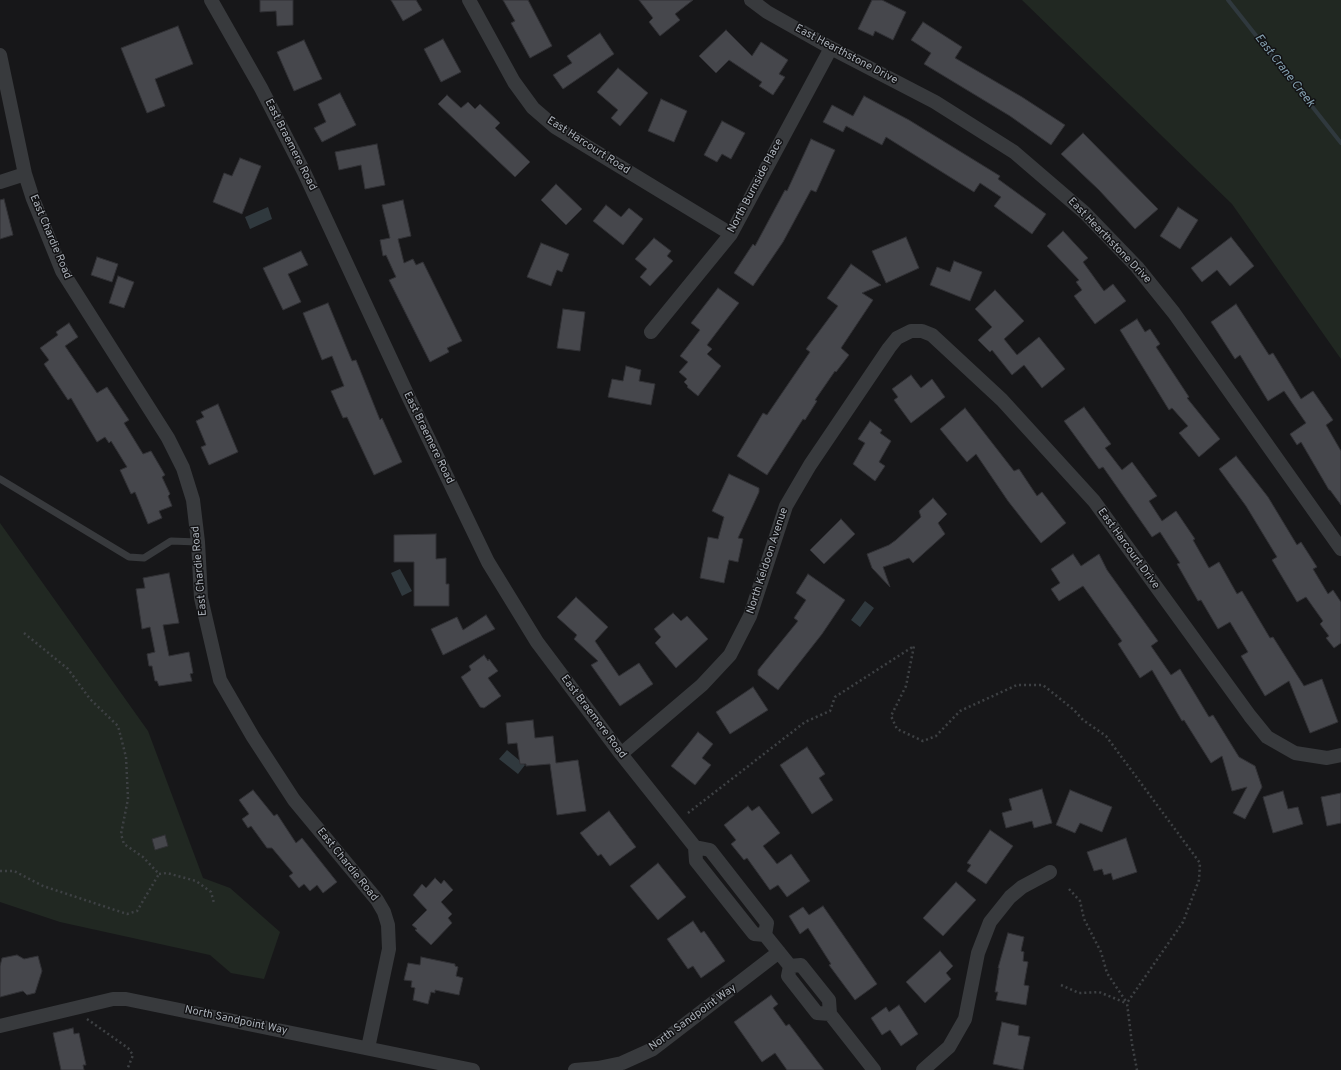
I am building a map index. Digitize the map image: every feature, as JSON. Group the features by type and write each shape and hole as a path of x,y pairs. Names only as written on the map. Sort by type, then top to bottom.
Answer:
{"street":[{"name":"East Braemere Road","path":"211,0 261,88 304,172 409,398 488,562 537,642 621,754 695,847 696,861 754,934 765,935 790,966 801,965 829,1000 830,1014 874,1070"},
{"name":"East Harcourt Road","path":"469,0 514,82 533,108 555,127 731,234"},
{"name":"East Hearthstone Drive","path":"750,0 767,12 830,48 935,102 1014,152 1085,213 1137,267 1174,314 1341,549"},
{"name":"North Burnside Place","path":"652,332 731,234 830,48"},
{"name":"East Chardie Road","path":"0,55 26,174 33,199 62,271 168,438 183,468 193,500 198,542 201,598 205,623 220,680 253,737 294,800 377,900 388,925 389,949 368,1048"},
{"path":"0,182 26,174"},
{"name":"North Keldoon Avenue","path":"621,754 702,685 730,655 750,616 786,506 810,465 889,348 897,338 911,331"},
{"name":"East Harcourt Drive","path":"911,331 922,331 932,335 996,394 1094,501 1250,716 1267,737 1295,753 1327,758 1341,755"},
{"path":"923,1070 949,1048 965,1019 978,953 990,922 1010,897 1022,887 1050,872"},
{"name":"North Sandpoint Way","path":"575,1070 598,1068 622,1063 653,1049 779,952"},
{"name":"North Sandpoint Way","path":"0,1026 113,999 126,999 473,1070"}],"lane":[{"path":"0,479 128,558 144,558 171,541 198,542"}],"path":[{"path":"24,633 68,669 90,699 118,726 126,757 128,799 121,834 124,844 143,857 159,874"},
{"path":"688,813 805,722 830,711 835,697 914,646 906,686 891,716 897,729 923,741 936,736 960,712 1017,685 1043,685 1074,710 1083,720 1106,736 1200,863 1199,880 1183,922 1127,1003"},
{"path":"0,871 14,871 43,886 127,914 137,911 159,874"},
{"path":"159,874 166,873 196,881 211,892 214,902"},
{"path":"1069,889 1080,901 1084,919 1101,952 1107,973 1127,1003 1137,1070"},
{"path":"1061,985 1079,993 1099,992 1127,1003"},
{"path":"82,1015 128,1048 133,1055 128,1070"}],"shaded area":[{"path":"1022,0 1341,0 1341,359 1232,204"},
{"path":"268,207 272,219 250,229 245,217"},
{"path":"0,523 148,731 203,878 230,888 280,932 264,979 231,973 210,955 60,922 0,902"},
{"path":"400,569 412,591 402,596 391,573"},
{"path":"865,601 874,608 860,627 851,620"},
{"path":"507,750 525,765 518,774 499,759"}],"building":[{"path":"260,0 293,0 293,25 277,26 276,11 260,12"},
{"path":"391,0 416,0 422,10 403,21"},
{"path":"503,0 528,0 552,46 530,58 511,23 515,21"},
{"path":"639,0 693,0 675,14 680,20 660,36 649,22 653,18"},
{"path":"872,0 882,0 906,12 893,40 875,31 873,36 858,29"},
{"path":"923,22 962,47 955,58 1022,97 1065,125 1051,145 1010,116 924,64 931,53 911,40"},
{"path":"178,26 193,64 155,79 165,106 147,113 121,48"},
{"path":"726,30 752,56 761,42 788,60 779,74 785,77 773,95 759,86 762,82 729,60 716,73 699,56"},
{"path":"600,33 614,54 563,89 553,75 572,63 567,56"},
{"path":"443,39 461,72 441,82 424,49"},
{"path":"304,40 322,79 294,91 277,52"},
{"path":"618,68 648,93 620,126 611,118 618,110 597,92"},
{"path":"340,93 356,125 322,142 314,128 326,122 318,104"},
{"path":"447,95 461,108 468,102 475,109 480,104 500,123 495,128 530,162 515,177 438,104"},
{"path":"864,96 909,120 1000,176 998,179 1046,214 1032,234 994,206 1001,197 980,183 974,192 886,137 882,145 846,126 843,132 823,122 832,105 853,116"},
{"path":"661,99 687,111 674,142 648,131"},
{"path":"722,121 745,133 731,159 722,154 717,162 704,155"},
{"path":"1083,133 1158,209 1135,229 1099,190 1061,154"},
{"path":"811,139 835,150 816,192 811,190 783,242 753,286 734,273 753,244 755,246 785,190 787,191"},
{"path":"377,144 385,185 365,189 361,165 339,170 335,152"},
{"path":"240,158 261,166 242,214 213,202 224,173 232,176"},
{"path":"556,184 582,209 566,225 541,200"},
{"path":"4,199 13,235 0,239 0,200"},
{"path":"403,200 411,236 398,239 404,263 413,259 416,265 423,262 462,341 447,348 449,352 430,362 389,280 396,277 386,255 383,256 380,240 390,238 382,205"},
{"path":"606,205 621,217 629,208 643,219 623,245 593,221"},
{"path":"1178,207 1198,220 1180,249 1160,236"},
{"path":"1063,231 1088,258 1083,262 1104,291 1113,284 1126,301 1095,324 1074,296 1082,290 1076,282 1079,280 1047,246"},
{"path":"906,237 919,268 886,283 872,251"},
{"path":"1231,237 1254,266 1230,286 1217,270 1202,282 1191,268"},
{"path":"654,238 671,251 667,256 673,261 650,286 640,277 647,269 635,259"},
{"path":"541,243 569,254 562,272 557,270 551,286 527,277"},
{"path":"301,251 308,265 288,274 301,302 283,310 263,268"},
{"path":"97,257 118,264 112,282 91,275"},
{"path":"954,261 982,272 970,301 930,285 937,267 950,272"},
{"path":"851,264 881,285 862,293 873,300 841,348 849,355 836,372 835,371 815,400 817,401 805,420 803,419 767,475 737,456 763,413 767,415 810,352 806,349 838,306 827,298"},
{"path":"118,276 134,282 124,308 109,303"},
{"path":"718,288 739,303 707,345 712,349 707,354 721,366 698,396 687,387 688,386 684,382 687,379 679,372 688,362 680,356 700,330 691,323"},
{"path":"995,290 1024,321 1004,339 1017,355 1039,337 1065,369 1042,388 1024,365 1012,375 992,350 990,352 978,340 992,327 975,309"},
{"path":"328,303 352,361 356,360 380,420 382,418 402,462 374,475 347,417 343,418 331,391 344,386 332,356 322,360 303,313"},
{"path":"1236,304 1269,355 1273,353 1301,399 1313,391 1333,420 1326,425 1341,451 1341,505 1329,490 1301,442 1297,445 1290,434 1306,423 1284,391 1268,401 1240,355 1235,359 1211,322"},
{"path":"563,309 585,312 580,351 557,348"},
{"path":"1137,319 1145,332 1150,329 1160,344 1156,347 1189,397 1187,398 1220,439 1199,457 1179,433 1188,426 1172,408 1169,410 1120,330"},
{"path":"69,323 78,337 65,346 97,393 107,387 129,420 124,423 143,454 151,451 165,475 162,477 170,494 168,496 172,506 159,511 162,518 148,524 135,492 131,494 120,470 127,467 111,441 109,443 105,437 97,442 71,398 68,400 44,364 49,360 40,348 58,335 56,332"},
{"path":"626,366 641,370 639,381 655,384 651,405 608,397 612,379 623,381"},
{"path":"911,375 921,388 932,379 945,397 911,423 894,400 898,397 892,389"},
{"path":"218,404 238,452 209,465 201,447 206,445 196,421 204,417 201,412"},
{"path":"1084,407 1111,444 1105,448 1122,470 1132,462 1157,496 1149,501 1162,521 1176,511 1195,539 1193,540 1209,568 1219,562 1237,594 1242,591 1270,638 1273,637 1304,686 1322,679 1338,722 1310,733 1289,681 1265,696 1241,656 1248,652 1230,622 1218,629 1201,600 1198,601 1177,564 1180,563 1160,532 1152,537 1103,467 1099,469 1064,421"},
{"path":"965,408 1014,471 1019,469 1037,496 1042,492 1066,523 1041,543 1008,501 976,454 967,462 940,429"},
{"path":"870,421 882,430 880,433 891,441 879,462 885,466 875,481 853,464 865,443 858,439"},
{"path":"1236,456 1268,497 1297,545 1301,542 1317,567 1313,569 1328,594 1333,590 1341,602 1341,643 1334,648 1326,638 1329,636 1320,624 1323,621 1306,597 1297,602 1272,560 1277,557 1246,506 1219,469"},
{"path":"729,474 759,488 759,492 738,538 743,539 738,562 729,560 724,583 700,578 708,537 718,539 724,517 712,511"},
{"path":"933,498 947,514 938,523 945,534 913,563 909,558 883,567 890,587 872,568 867,554 889,545 896,540 921,517 919,511"},
{"path":"841,519 855,534 824,564 810,550"},
{"path":"436,534 436,559 446,558 446,584 449,584 449,606 414,606 414,562 394,562 394,535"},
{"path":"1073,554 1081,566 1099,554 1107,570 1158,641 1151,646 1171,675 1180,669 1209,717 1213,715 1239,757 1255,766 1262,787 1245,819 1233,813 1247,787 1232,791 1222,756 1211,763 1184,720 1182,721 1152,670 1140,678 1118,644 1122,641 1083,586 1059,601 1051,589 1060,583 1051,569"},
{"path":"169,573 179,623 163,625 169,656 189,652 193,673 190,674 192,681 159,686 157,681 155,681 152,666 149,666 147,654 155,652 150,627 142,629 136,589 145,588 143,578"},
{"path":"808,574 845,600 822,634 778,690 758,675 758,670 798,621 794,618 806,600 796,593"},
{"path":"576,597 608,627 595,641 619,676 639,663 653,684 620,706 591,665 598,661 574,639 577,635 557,617"},
{"path":"673,613 681,621 687,616 708,639 676,668 655,643 661,637 654,629"},
{"path":"486,615 495,629 443,655 431,629 457,617 463,630"},
{"path":"484,655 498,671 488,678 501,696 484,708 480,707 461,677 471,670 469,666"},
{"path":"753,687 768,710 730,734 716,712"},
{"path":"533,720 535,738 553,736 556,763 578,760 586,811 557,815 550,764 526,766 526,764 520,764 517,743 508,744 506,723"},
{"path":"698,732 713,744 702,758 711,765 695,785 671,766"},
{"path":"807,747 825,774 819,778 833,800 812,814 780,765"},
{"path":"1042,789 1052,823 1034,828 1032,821 1006,828 1002,813 1012,810 1009,799"},
{"path":"253,790 274,816 277,814 296,843 302,838 337,882 323,893 317,885 310,891 304,884 299,888 289,876 293,873 272,848 267,848 251,826 248,828 242,819 249,814 239,800"},
{"path":"1070,790 1112,807 1102,832 1080,823 1075,833 1056,825"},
{"path":"1283,791 1288,809 1298,807 1303,824 1273,833 1263,797"},
{"path":"1341,793 1341,823 1327,826 1321,797"},
{"path":"748,806 752,811 759,806 780,833 763,846 777,864 791,854 810,881 787,897 778,885 770,890 747,858 744,860 731,844 736,840 724,825"},
{"path":"609,811 636,847 610,866 601,854 598,856 580,833"},
{"path":"990,830 1013,846 986,884 967,871 971,865 967,863"},
{"path":"165,835 168,846 155,850 152,839"},
{"path":"1126,838 1137,872 1113,880 1111,873 1104,875 1102,869 1094,871 1087,852"},
{"path":"658,863 686,897 658,920 630,886"},
{"path":"435,878 441,884 444,880 453,890 441,902 452,914 448,918 452,923 431,945 415,930 417,929 412,925 427,910 413,895 422,884 426,888"},
{"path":"956,882 976,900 943,936 923,918"},
{"path":"823,906 877,984 855,1000 829,965 831,964 808,928 800,934 789,916 803,907 809,915"},
{"path":"693,921 701,933 704,931 725,961 701,978 693,966 688,969 667,939"},
{"path":"1008,933 1024,937 1021,951 1024,952 1023,961 1028,962 1024,985 1029,986 1026,1005 996,1000 998,992 995,992 998,968"},
{"path":"940,951 953,966 946,973 951,979 925,1003 906,982"},
{"path":"17,955 24,959 38,956 42,971 35,993 27,995 23,991 0,997 0,966 2,958"},
{"path":"421,957 455,964 455,966 458,967 456,976 463,978 459,995 435,990 435,993 431,992 428,1004 413,1000 415,988 411,987 412,981 404,980 408,963 420,965"},
{"path":"771,995 778,1004 773,1008 786,1026 789,1024 824,1070 787,1070 775,1053 762,1062 734,1022"},
{"path":"899,1005 918,1034 901,1046 890,1030 882,1035 871,1018 886,1007 889,1012"},
{"path":"1002,1022 1019,1026 1018,1035 1030,1037 1023,1070 993,1064"},
{"path":"73,1028 74,1034 79,1033 86,1065 83,1065 84,1070 61,1070 53,1033"}],"waterway":[{"name":"East Crane Creek","path":"1228,0 1341,143"}]}
